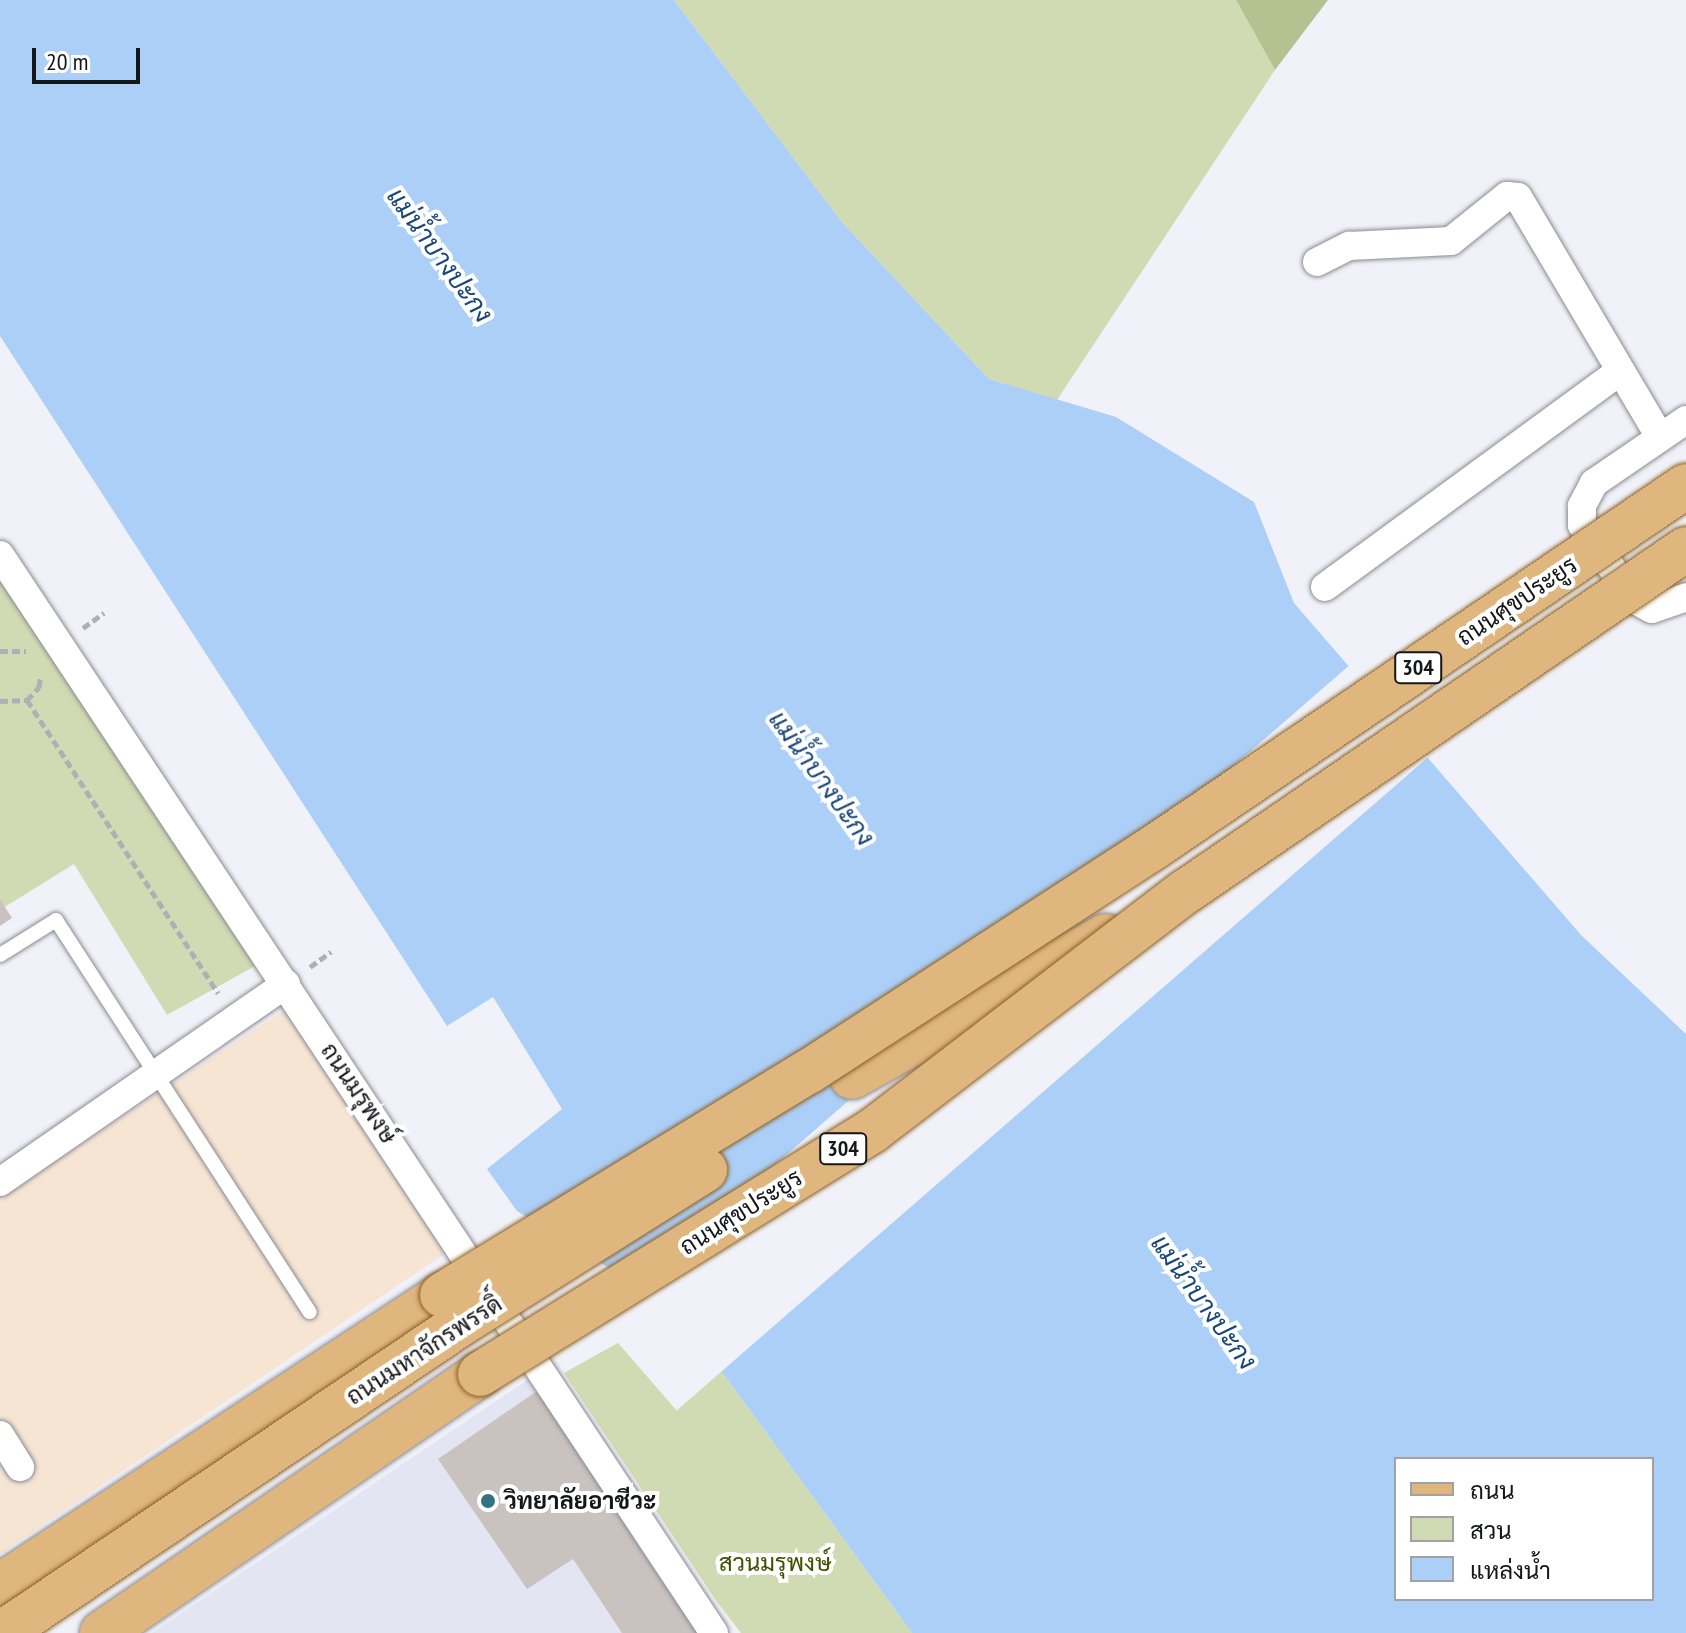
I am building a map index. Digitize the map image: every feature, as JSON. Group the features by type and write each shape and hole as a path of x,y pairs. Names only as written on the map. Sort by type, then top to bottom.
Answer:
{"main road":[{"name":"ถนนศุขประยูร","path":"442,1295 808,1072 1150,850 1686,486"},
{"name":"ถนนศุขประยูร","path":"102,1633 480,1374 872,1131 1185,892 1686,549"},
{"name":"ถนนศุขประยูร","path":"852,1077 1150,850"},
{"name":"ถนนศุขประยูร","path":"852,1077 1185,892"},
{"name":"ถนนมหาจักรพรรดิ์","path":"2,1633 459,1325 852,1077"},
{"name":"ถนนมหาจักรพรรดิ์","path":"0,1586 442,1295"}],"street":[{"path":"1317,262 1349,246 1451,241 1507,196 1518,197 1660,437"},
{"path":"1325,587 1620,371"},
{"path":"1686,420 1594,483 1582,506 1582,525 1633,599 1652,609 1686,597"},
{"name":"ถนนมรุพงษ์","path":"0,555 714,1633"},
{"path":"0,1182 161,1075 286,984"},
{"path":"0,1435 20,1467"}],"lane":[{"path":"0,955 56,920 161,1075 310,1312"}],"path":[{"path":"0,651 23,649 37,661"},
{"path":"0,701 27,700 39,687 40,669"},
{"path":"27,700 236,1021"}],"shaded area":[{"path":"284,1010 447,1252 0,1554 0,1172 12,1190"},
{"name":"วิทยาลัยอาชีวะ","path":"542,1370 714,1633 152,1633"}],"green space":[{"path":"674,0 1236,0 1275,70 1057,400 989,379 841,221"},
{"path":"1236,0 1328,0 1275,70"},
{"path":"0,576 257,965 167,1015 74,864 0,910"},
{"name":"สวนมรุพงษ์","path":"677,1310 912,1633 741,1633 717,1602 564,1373"}],"water":[{"name":"แม่น้ำบางปะกง","path":"0,0 674,0 841,221 989,379 1116,417 1254,502 1294,603 1581,935 1686,1034 1686,1633 912,1633 677,1310 517,1211 487,1169 562,1109 493,997 447,1026 0,336"}],"pier":[{"path":"1352,663 1431,754 677,1410 597,1319"}],"building":[{"path":"0,899 12,918 0,926"},
{"path":"540,1389 702,1633 622,1633 573,1559 527,1589 438,1459"}],"place":[{"name":"วิทยาลัยอาชีวะ","path":"488,1501"}]}
